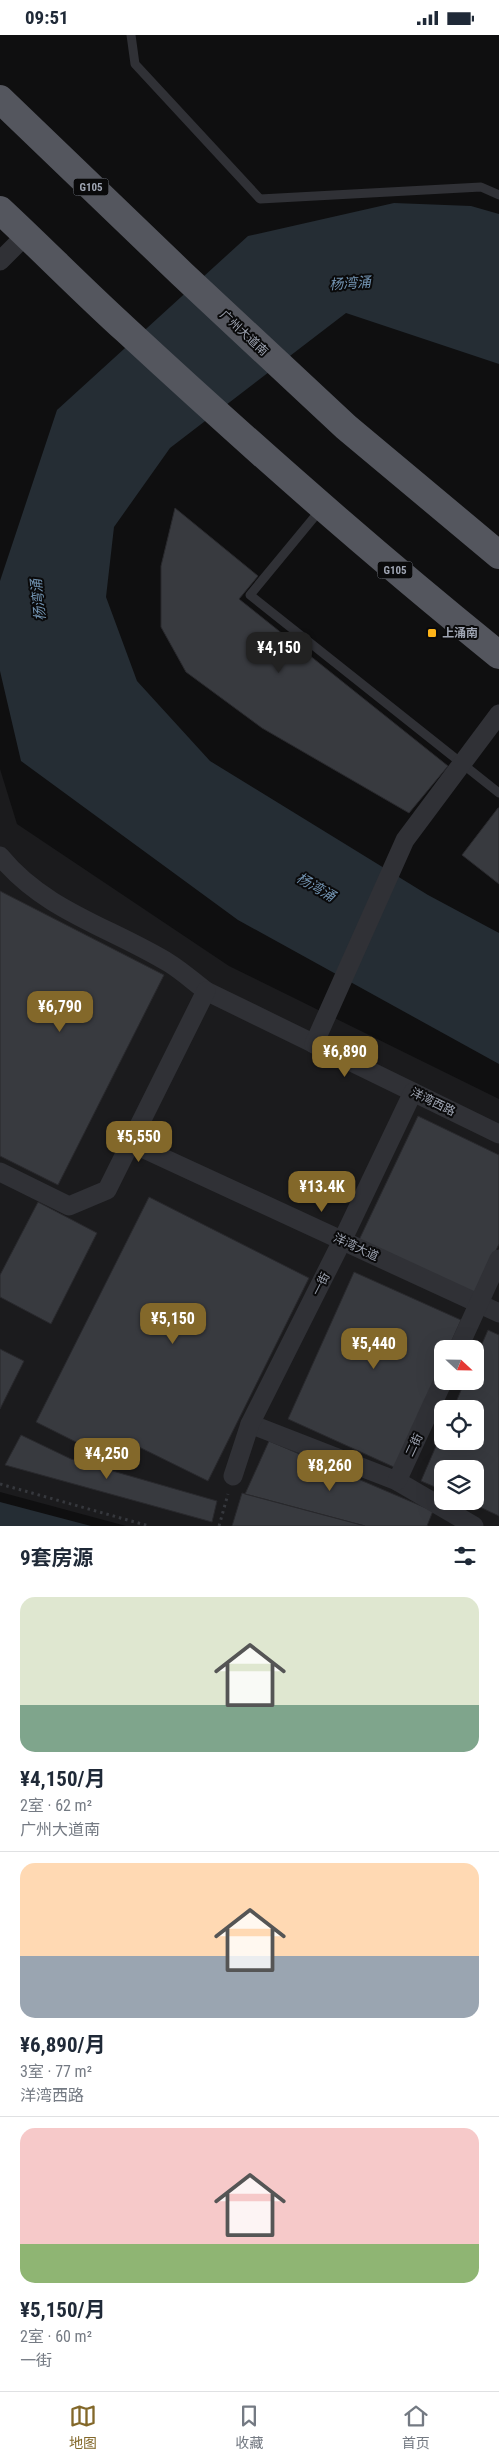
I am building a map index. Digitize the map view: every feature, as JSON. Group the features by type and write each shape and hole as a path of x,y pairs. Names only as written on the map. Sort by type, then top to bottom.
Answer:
{"highway":[{"name":"广州大道南","path":"0,99 182,274 346,427 499,555"},
{"name":"G105","path":"0,210 124,328 294,483 420,591 499,655"}],"street":[{"path":"0,261 26,235"},
{"path":"314,1044 405,840 499,715"},
{"name":"洋湾西路","path":"0,856 14,873 58,907 169,963 206,991 499,1134"},
{"path":"0,1172 69,1206 108,1191 206,991"},
{"name":"一街","path":"233,1476 250,1424 414,1093"},
{"name":"洋湾大道","path":"131,1143 499,1313"},
{"path":"462,1340 499,1259"},
{"name":"二街","path":"397,1481 439,1390"},
{"path":"250,1424 397,1481 474,1526"}],"lane":[{"path":"131,35 135,64 260,199 481,187 499,195"},
{"path":"322,507 250,595 499,793"}],"path":[{"path":"219,1526 233,1476"},
{"path":"0,1484 149,1526"}],"shaded area":[{"path":"0,769 17,824 229,966 499,1099 499,1526 126,1526 0,1492"}],"water":[{"name":"杨湾涌","path":"394,203 471,206 499,214 499,364 346,313 170,448 114,527 106,597 137,681 210,761 428,895 499,933 499,1064 238,920 21,761 0,671 0,581 57,410 248,236"},
{"path":"0,1502 91,1526 0,1526"}],"building":[{"path":"175,508 258,576 239,599 448,766 409,813 262,728 186,672 161,627 161,566"},
{"path":"499,808 499,884 462,855"},
{"path":"0,891 164,975 58,1185 0,1156"},
{"path":"418,1116 499,1155 499,1244 475,1295 359,1240"},
{"path":"149,1197 309,1278 208,1481 139,1447 128,1468 36,1422"},
{"path":"38,1202 97,1233 51,1324 0,1297 0,1275"},
{"path":"354,1272 461,1320 452,1340 434,1340 434,1380 396,1468 288,1419"},
{"path":"488,1330 499,1335 499,1516 484,1509 484,1460 434,1460 434,1487 421,1481 434,1450 484,1450 484,1400 457,1400 461,1390 484,1390 484,1340"},
{"path":"0,1349 24,1361 0,1409"},
{"path":"21,1435 71,1459 217,1501 212,1522 5,1465"},
{"path":"269,1441 433,1511 427,1526 365,1526 245,1494"},
{"path":"242,1493 245,1494 365,1526 232,1526"}],"place":[{"name":"上涌南","path":"432,633"}]}
